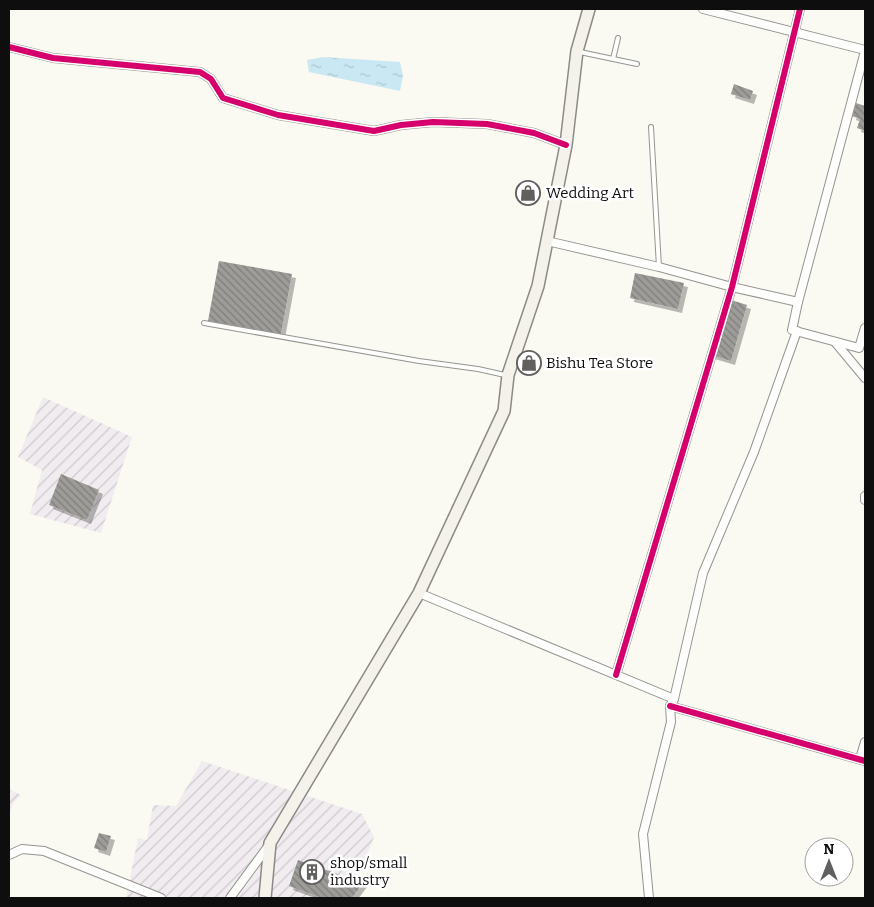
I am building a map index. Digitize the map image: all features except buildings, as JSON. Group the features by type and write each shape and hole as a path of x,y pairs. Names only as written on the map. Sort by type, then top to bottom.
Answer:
{"main road":[{"path":"264,898 270,843 419,593 504,411 508,375 538,286 566,145 577,51 589,9"}],"street":[{"path":"702,9 865,50 792,330 858,348 865,328"},
{"path":"616,675 732,287 800,9"},
{"path":"9,47 53,58 200,72 211,79 223,98 278,115 374,130 433,122 487,124 534,134 566,145"},
{"path":"547,241 658,266 732,287 798,302"},
{"path":"648,898 643,834 672,722 672,702 703,573 754,452 797,331"},
{"path":"836,342 865,378"},
{"path":"419,593 616,675 672,702 862,760 865,742"},
{"path":"230,898 270,843"},
{"path":"9,855 22,849 44,851 161,898"}],"lane":[{"path":"613,59 618,38"},
{"path":"577,51 637,64"},
{"path":"651,127 658,266"},
{"path":"204,323 508,375"}],"shaded area":[{"path":"43,397 132,437 101,533 30,514 42,470 18,457"},
{"path":"202,761 362,814 374,837 350,898 126,898 138,838 147,840 153,805 176,806"},
{"path":"9,789 21,795 13,803 9,816"}],"water":[{"path":"323,57 400,62 403,76 400,91 309,72 307,60"}],"cycle path":[{"path":"616,675 732,287 800,9"},
{"path":"9,47 53,58 200,72 211,79 223,98 278,115 374,131 401,125 433,122 487,124 534,133 566,145"},
{"path":"670,706 865,761"}],"place":[{"name":"Wedding Art","path":"528,193"},
{"name":"Bishu Tea Store","path":"529,363"},
{"name":"shop/small industry","path":"312,872"}]}
